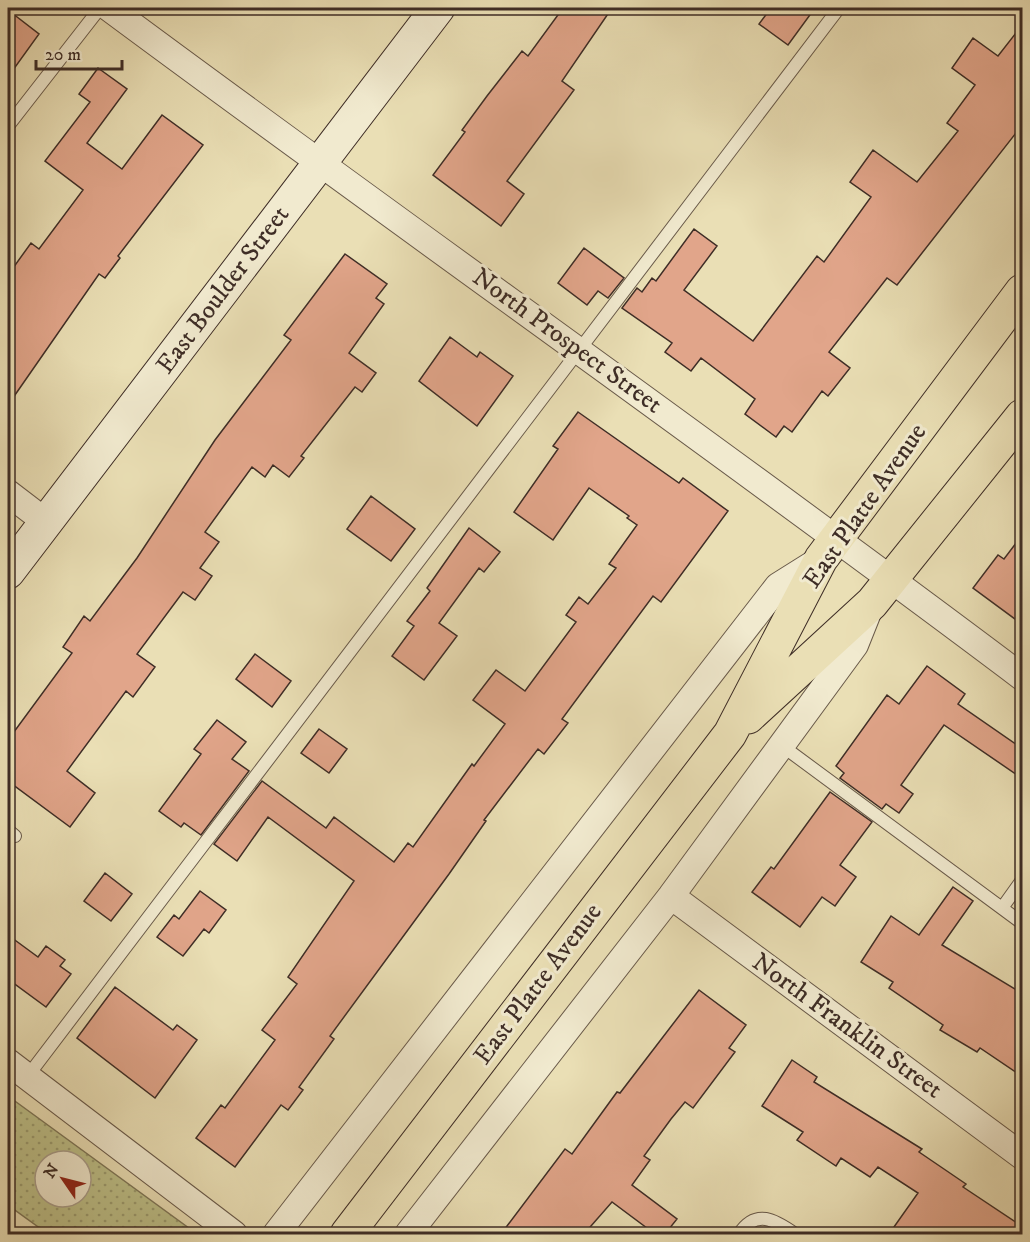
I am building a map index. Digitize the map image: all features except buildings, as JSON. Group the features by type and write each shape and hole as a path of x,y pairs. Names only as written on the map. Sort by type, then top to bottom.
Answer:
{"main road":[{"name":"East Platte Avenue","path":"730,734 829,549 1023,291"},
{"name":"East Platte Avenue","path":"347,1234 730,734 881,590 1023,416"}],"street":[{"name":"North Prospect Street","path":"109,8 319,164 579,348 881,590 1023,677"},
{"name":"East Boulder Street","path":"8,572 438,8"},
{"path":"8,493 46,522"},
{"path":"276,1234 778,586 829,549"},
{"path":"408,1234 671,896 855,645 881,590"},
{"name":"North Franklin Street","path":"671,896 1023,1156"},
{"path":"17,1069 234,1234"}],"lane":[{"path":"8,126 100,8"},
{"path":"17,1069 579,348 839,8"},
{"path":"781,745 1023,923"},
{"path":"1002,908 1023,880"},
{"path":"739,1234 743,1228 759,1219 775,1220 795,1234"}],"green space":[{"path":"8,1096 81,1149 33,1149 33,1209 93,1209 93,1158 197,1234 48,1234 8,1205"}]}
